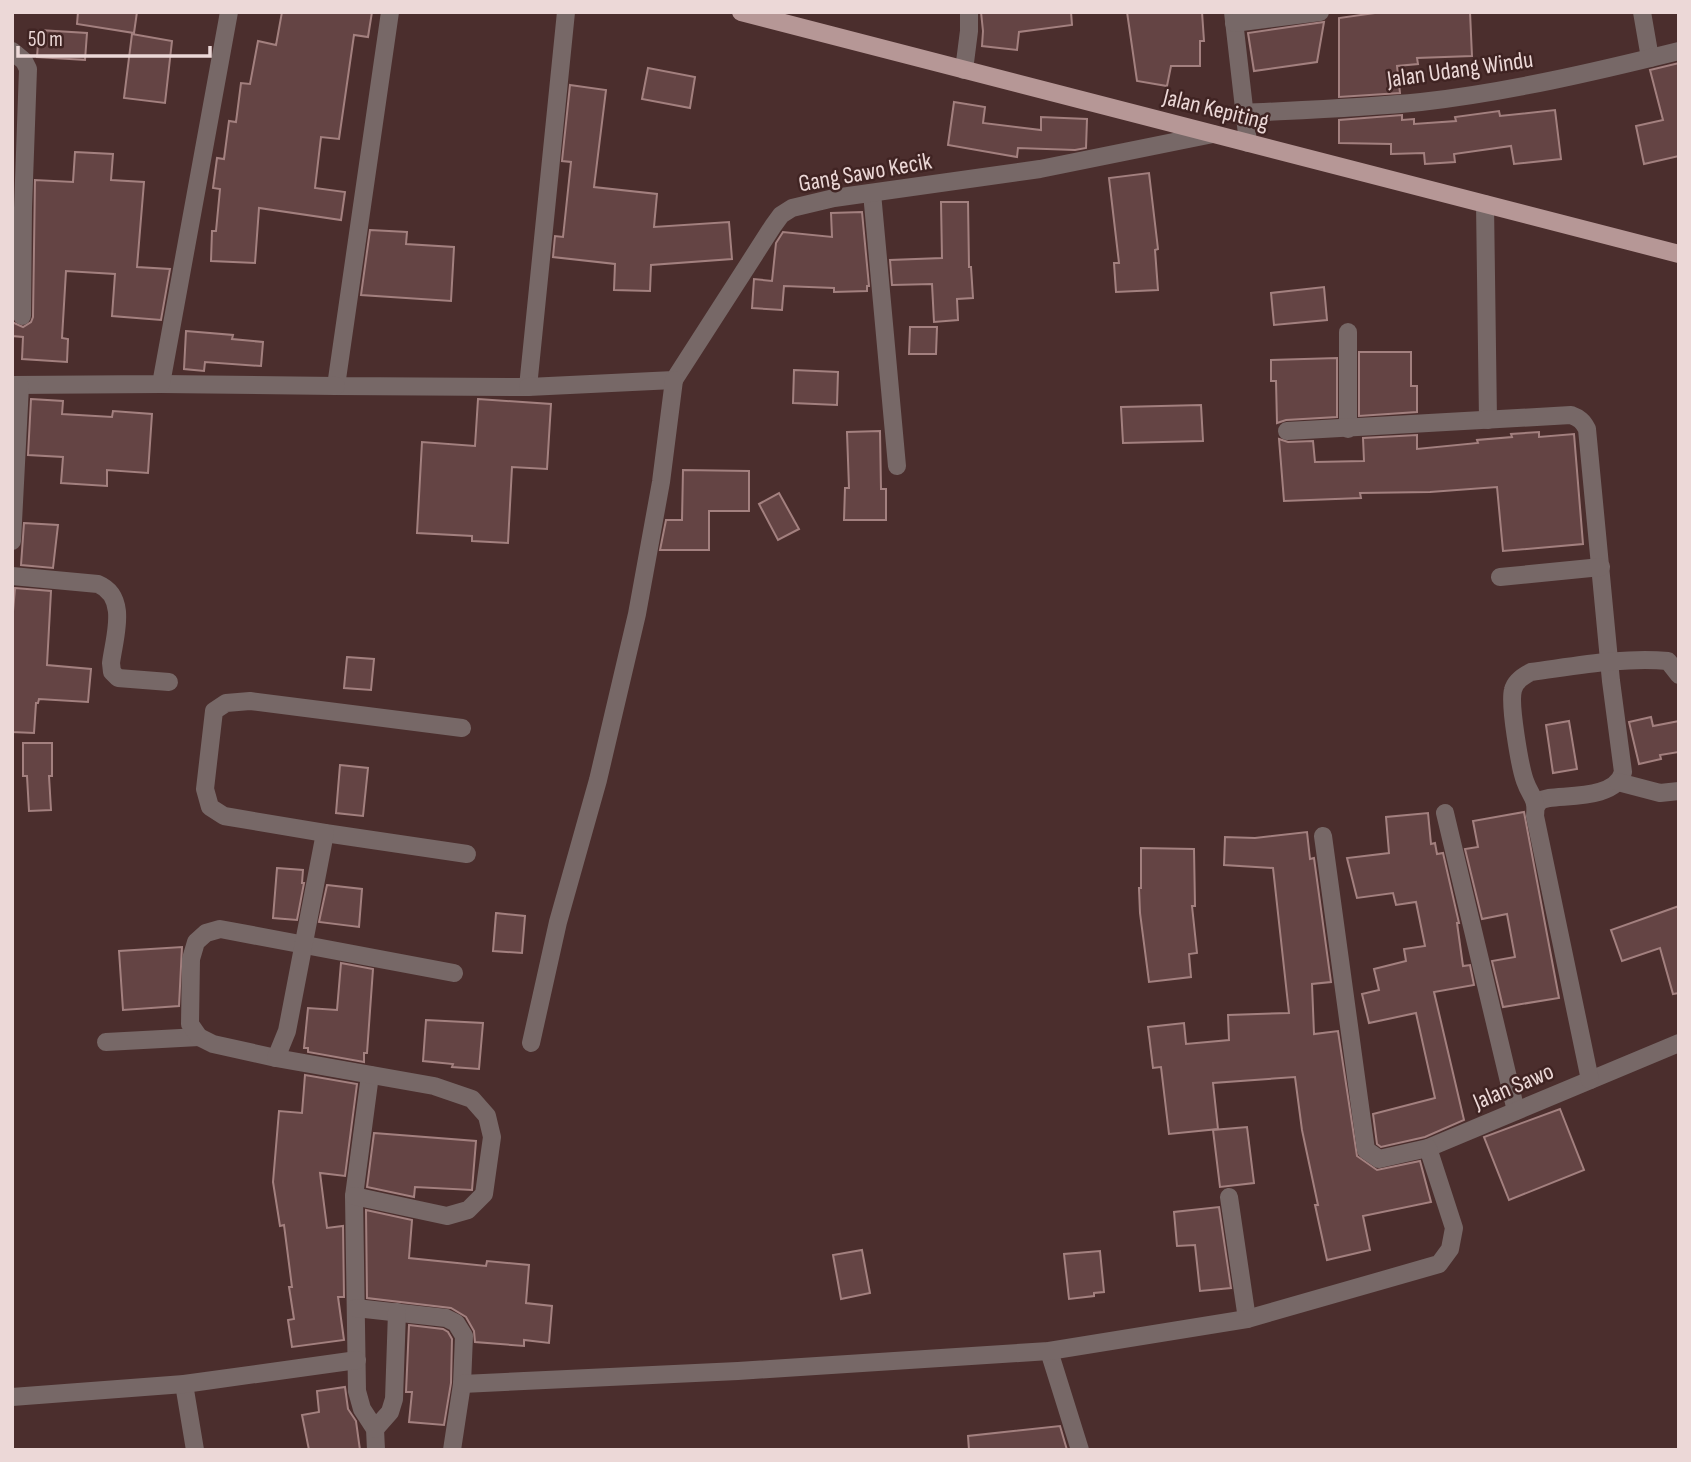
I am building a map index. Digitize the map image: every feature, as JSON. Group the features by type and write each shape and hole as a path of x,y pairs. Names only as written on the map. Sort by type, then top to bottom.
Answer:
{"main road":[{"name":"Jalan Kepiting","path":"741,12 1679,254"}],"street":[{"path":"161,384 229,12"},
{"path":"336,386 390,12"},
{"path":"528,387 566,12"},
{"path":"964,70 969,12"},
{"path":"1248,143 1234,18 1320,12"},
{"path":"1642,12 1650,58"},
{"path":"12,51 24,61 28,69 18,207 22,316"},
{"name":"Jalan Udang Windu","path":"1244,113 1423,102 1588,74 1679,51"},
{"name":"Gang Sawo Kecik","path":"674,380 781,215 792,208 834,198 1040,169 1213,134"},
{"path":"872,193 897,466"},
{"path":"1485,204 1488,420"},
{"path":"1348,332 1348,429"},
{"path":"12,541 16,386 139,382 528,387 674,380 661,482 636,614 598,780 558,922 531,1043"},
{"path":"1287,431 1571,415 1582,420 1587,429 1623,772 1618,782 1606,790 1541,800 1535,816 1590,1080"},
{"path":"1500,577 1601,567"},
{"path":"12,576 106,587 114,595 118,610 112,672 118,678 169,682"},
{"path":"1537,805 1525,781 1515,732 1512,691 1520,678 1531,671 1647,659 1668,661 1679,675"},
{"path":"462,728 250,701 226,703 214,711 205,789 210,807 224,816 467,853"},
{"path":"1618,782 1660,793 1679,791"},
{"path":"1445,813 1516,1111"},
{"path":"276,1058 287,1031 325,833"},
{"name":"Jalan Sawo","path":"1323,836 1366,1150 1379,1159 1428,1148 1679,1043"},
{"path":"354,1196 447,1216 468,1210 484,1194 492,1137 487,1115 472,1099 434,1086 276,1058 213,1044 199,1037 190,1024 191,959 197,942 206,933 220,929 454,973"},
{"path":"106,1042 199,1037"},
{"path":"370,1075 354,1196 360,1400 375,1429 376,1450"},
{"path":"462,1384 738,1371 1049,1351 1247,1319 1439,1264 1450,1248 1454,1228 1428,1148"},
{"path":"1229,1197 1247,1319"},
{"path":"356,1308 446,1318 461,1329 464,1336 462,1384 452,1450"},
{"path":"375,1429 390,1412 394,1399 397,1312"},
{"path":"1049,1351 1080,1450"},
{"path":"12,1397 184,1384 357,1360"},
{"path":"184,1384 195,1450"}],"building":[{"path":"78,12 137,12 134,33 77,24"},
{"path":"282,12 372,12 368,37 354,35 339,139 321,137 315,188 345,192 341,220 259,208 255,263 211,261 212,231 216,231 220,189 213,188 217,158 224,159 229,121 236,122 241,83 250,84 258,41 276,45"},
{"path":"981,12 1071,12 1072,25 1019,32 1017,50 982,46"},
{"path":"1127,12 1202,12 1204,41 1200,41 1200,66 1171,66 1167,86 1137,81"},
{"path":"1382,12 1470,12 1472,56 1417,58 1418,64 1397,66 1400,93 1339,97 1339,18"},
{"path":"1324,22 1317,62 1254,71 1248,33"},
{"path":"39,30 87,33 85,60 37,57"},
{"path":"132,34 172,41 165,103 124,98"},
{"path":"1679,63 1679,156 1644,164 1636,126 1663,120 1650,70"},
{"path":"648,68 695,77 690,108 642,99"},
{"path":"570,85 606,90 594,187 657,194 654,227 729,222 732,259 651,265 650,291 614,290 615,264 553,257 555,236 563,237 571,162 562,161"},
{"path":"954,102 985,107 983,123 1041,130 1041,117 1087,119 1086,148 1018,148 1017,157 948,145"},
{"path":"1555,110 1561,159 1514,164 1511,146 1454,154 1455,162 1425,164 1424,153 1391,154 1391,144 1339,143 1339,120 1402,115 1402,120 1414,119 1414,124 1456,121 1455,117 1499,111 1500,116"},
{"path":"75,152 113,154 111,180 144,182 137,267 170,269 161,320 112,316 115,274 66,271 62,338 68,339 67,362 22,359 23,337 12,336 12,322 23,327 31,322 33,317 35,180 73,182"},
{"path":"1149,173 1158,249 1155,250 1158,290 1116,292 1114,263 1119,263 1109,178"},
{"path":"941,202 968,202 969,267 973,298 957,299 958,320 934,322 932,284 892,285 890,260 942,258"},
{"path":"862,212 869,286 867,291 834,292 834,288 784,286 782,310 752,308 754,279 772,281 776,243 783,232 832,237 831,213"},
{"path":"370,230 407,232 406,244 454,247 451,301 361,295"},
{"path":"1324,287 1327,320 1274,325 1271,293"},
{"path":"910,327 937,327 936,354 909,354"},
{"path":"186,331 233,335 232,339 263,342 261,366 205,362 204,371 184,369"},
{"path":"1359,352 1411,352 1411,386 1417,386 1417,412 1359,416"},
{"path":"1337,358 1337,417 1277,423 1276,381 1271,381 1271,360"},
{"path":"794,370 838,372 837,405 793,403"},
{"path":"31,399 63,401 62,414 112,417 113,411 152,414 148,473 107,470 107,486 61,483 63,457 28,455"},
{"path":"478,399 551,404 547,469 512,467 508,543 472,541 472,536 417,533 422,442 475,446"},
{"path":"1201,405 1203,441 1123,443 1121,407"},
{"path":"880,431 881,489 886,489 886,520 844,520 845,488 849,488 847,432"},
{"path":"1539,432 1539,437 1574,434 1583,544 1503,551 1497,487 1360,493 1361,498 1284,501 1279,439 1288,442 1313,441 1315,462 1364,461 1363,438 1417,435 1417,449 1478,443 1477,440"},
{"path":"683,470 749,471 749,511 709,511 709,550 660,550 666,520 682,520"},
{"path":"779,493 799,529 778,540 759,504"},
{"path":"24,523 58,525 53,568 21,565"},
{"path":"15,588 51,591 47,665 91,669 88,702 39,699 36,703 34,733 12,732 12,623"},
{"path":"347,657 374,659 371,690 344,688"},
{"path":"1651,717 1653,726 1679,721 1679,752 1660,755 1661,759 1639,764 1629,722"},
{"path":"1569,721 1577,769 1553,773 1546,725"},
{"path":"23,743 52,743 52,776 49,776 51,810 29,811 27,776 23,776"},
{"path":"340,765 368,768 363,816 336,813"},
{"path":"1524,812 1559,998 1503,1007 1492,961 1515,957 1507,914 1482,919 1465,849 1478,847 1473,821"},
{"path":"1428,813 1431,844 1435,843 1437,854 1443,853 1459,923 1463,966 1470,965 1474,985 1434,992 1464,1120 1425,1137 1381,1147 1377,1144 1373,1114 1435,1098 1416,1013 1369,1023 1362,994 1379,990 1374,969 1406,961 1404,949 1425,946 1416,902 1396,905 1393,893 1357,898 1347,858 1389,853 1386,817"},
{"path":"1307,832 1310,859 1314,858 1331,982 1312,984 1314,1034 1338,1031 1357,1156 1377,1170 1420,1161 1431,1202 1363,1216 1370,1250 1327,1260 1315,1205 1318,1205 1302,1130 1295,1077 1213,1083 1218,1129 1169,1134 1161,1067 1153,1068 1148,1027 1184,1023 1186,1044 1229,1040 1228,1015 1289,1013 1273,868 1224,865 1225,837 1255,838"},
{"path":"1141,848 1194,849 1195,906 1192,906 1197,953 1189,954 1191,977 1149,982 1140,913"},
{"path":"277,868 303,870 304,883 297,920 273,918"},
{"path":"327,885 362,889 359,927 319,922"},
{"path":"1679,906 1679,993 1673,994 1660,948 1622,961 1611,930"},
{"path":"496,913 525,916 522,953 493,951"},
{"path":"182,947 179,1006 123,1010 119,951"},
{"path":"341,963 373,969 367,1053 364,1053 364,1062 308,1052 308,1048 304,1048 308,1008 337,1010"},
{"path":"426,1020 483,1023 479,1069 423,1061"},
{"path":"305,1075 357,1084 345,1176 320,1173 327,1228 343,1226 344,1297 338,1297 344,1340 292,1347 288,1320 294,1319 289,1287 292,1287 284,1225 280,1226 273,1182 279,1111 302,1113"},
{"path":"1560,1109 1584,1170 1509,1200 1484,1137"},
{"path":"1247,1127 1254,1183 1220,1187 1213,1130"},
{"path":"374,1133 476,1141 472,1190 415,1187 414,1197 367,1187"},
{"path":"1219,1207 1231,1288 1200,1291 1195,1245 1177,1246 1174,1212"},
{"path":"366,1210 412,1220 409,1258 486,1266 487,1261 529,1265 526,1303 552,1306 549,1343 524,1340 524,1346 475,1342 474,1331 466,1317 451,1308 367,1298"},
{"path":"862,1250 870,1293 841,1299 833,1255"},
{"path":"1100,1251 1104,1292 1069,1299 1064,1254"},
{"path":"409,1325 443,1329 452,1339 451,1383 444,1425 409,1422 412,1392 406,1392"},
{"path":"345,1387 348,1409 356,1421 360,1450 309,1450 302,1415 319,1412 317,1391"},
{"path":"1060,1426 1067,1450 969,1450 968,1436"}]}
